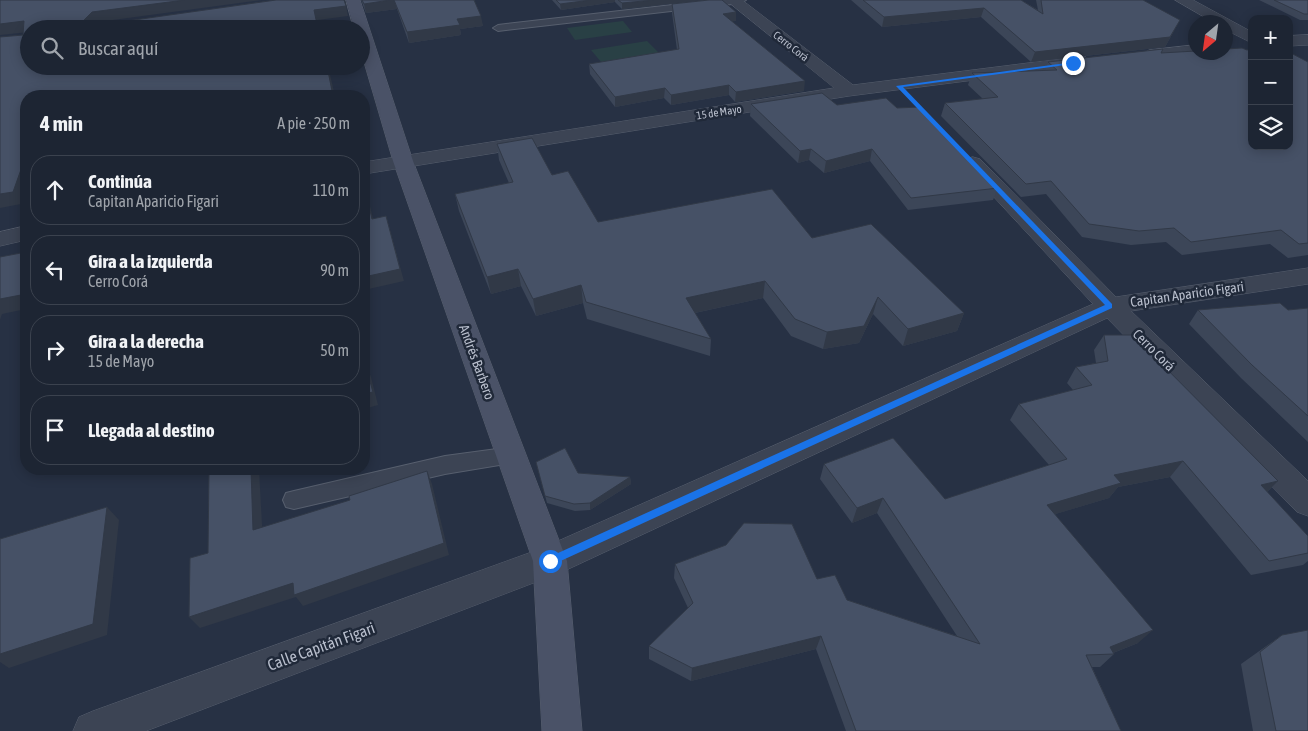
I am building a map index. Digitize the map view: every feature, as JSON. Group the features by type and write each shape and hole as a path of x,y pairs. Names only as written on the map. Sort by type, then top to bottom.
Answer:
{"main road":[{"name":"Andrés Barbero","path":"353,0 359,20"},
{"name":"Andrés Barbero","path":"370,55 403,161 550,561 562,731"}],"street":[{"name":"Cerro Corá","path":"736,0 850,92"},
{"path":"1182,0 1209,15"},
{"path":"1233,28 1248,36"},
{"path":"1293,41 1308,40"},
{"path":"1234,46 1248,45"},
{"path":"1129,57 1188,51"},
{"name":"15 de Mayo","path":"370,167 850,92 1101,60"},
{"path":"899,86 919,108"},
{"name":"Cerro Corá","path":"960,150 1110,306 1308,502"},
{"path":"0,238 20,235"},
{"name":"Capitan Aparicio Figari","path":"550,561 1110,306 1308,276"},
{"name":"Calle Capitán Figari","path":"93,731 550,561"}],"lane":[{"path":"498,28 736,0"},
{"path":"294,500 445,465 511,455"}],"green space":[{"path":"623,21 632,32 575,40 567,28"},
{"path":"647,41 665,59 607,69 591,50"}],"building":[{"path":"0,0 185,0 92,12 84,20 20,20 0,24"},
{"path":"276,0 344,0 346,6 314,10 316,20 134,20"},
{"path":"362,0 390,0 364,4"},
{"path":"394,0 474,0 481,16 457,19 460,25 407,32"},
{"path":"556,0 591,0 560,4"},
{"path":"618,0 654,0 622,3"},
{"path":"722,0 736,12 723,14 805,81 736,92 729,85 671,95 665,88 615,97 589,64 679,49 672,4"},
{"path":"863,0 1021,0 1043,14 1041,0 1143,0 1180,20 1170,37 1035,52 984,8 884,17"},
{"path":"1274,0 1308,0 1308,14 1304,14"},
{"path":"20,35 20,75 329,75 332,90 20,90 20,172 13,192 0,194 0,37"},
{"path":"1163,49 1161,53 1188,51 1188,60 1233,60 1233,49 1248,50 1248,150 1293,150 1293,54 1308,62 1308,243 1299,244 1281,230 1191,242 1174,228 1139,231 1089,224 1051,181 1026,184 945,103 998,97 972,73 1057,70 1048,62"},
{"path":"822,93 837,105 886,98 897,108 920,107 998,188 911,198 872,149 826,161 811,149 800,151 751,104"},
{"path":"532,138 552,175 568,171 598,222 772,189 812,238 871,224 964,313 908,329 878,297 864,326 827,332 795,319 765,281 686,298 711,339 586,302 581,285 533,299 518,269 487,277 455,194 513,182 497,144"},
{"path":"370,210 372,219 386,216 400,269 370,276"},
{"path":"20,253 20,295 0,299 0,257"},
{"path":"1280,303 1288,310 1308,308 1308,416 1252,365 1198,310"},
{"path":"1104,335 1133,335 1278,481 1261,485 1308,536 1308,553 1269,561 1183,461 1114,475 1121,483 1047,505 1153,630 1110,647 1114,654 1086,655 1121,731 856,731 821,636 692,668 649,646 693,603 675,564 726,545 744,523 792,524 817,579 835,575 847,600 980,644 883,498 857,508 824,464 893,438 945,499 1067,459 1019,404 1092,385 1076,367 1108,361"},
{"path":"370,382 373,392 370,393"},
{"path":"565,448 578,473 630,477 590,503 574,504 545,496 536,462"},
{"path":"427,471 444,543 294,595 293,583 189,617 190,558 208,553 209,475 251,475 253,530 350,500 349,496"},
{"path":"107,507 93,624 0,654 0,539"},
{"path":"1308,630 1308,731 1276,731 1260,652 1282,635"}],"route":[{"path":"550,561 1110,306 899,86 1073,63"}]}
